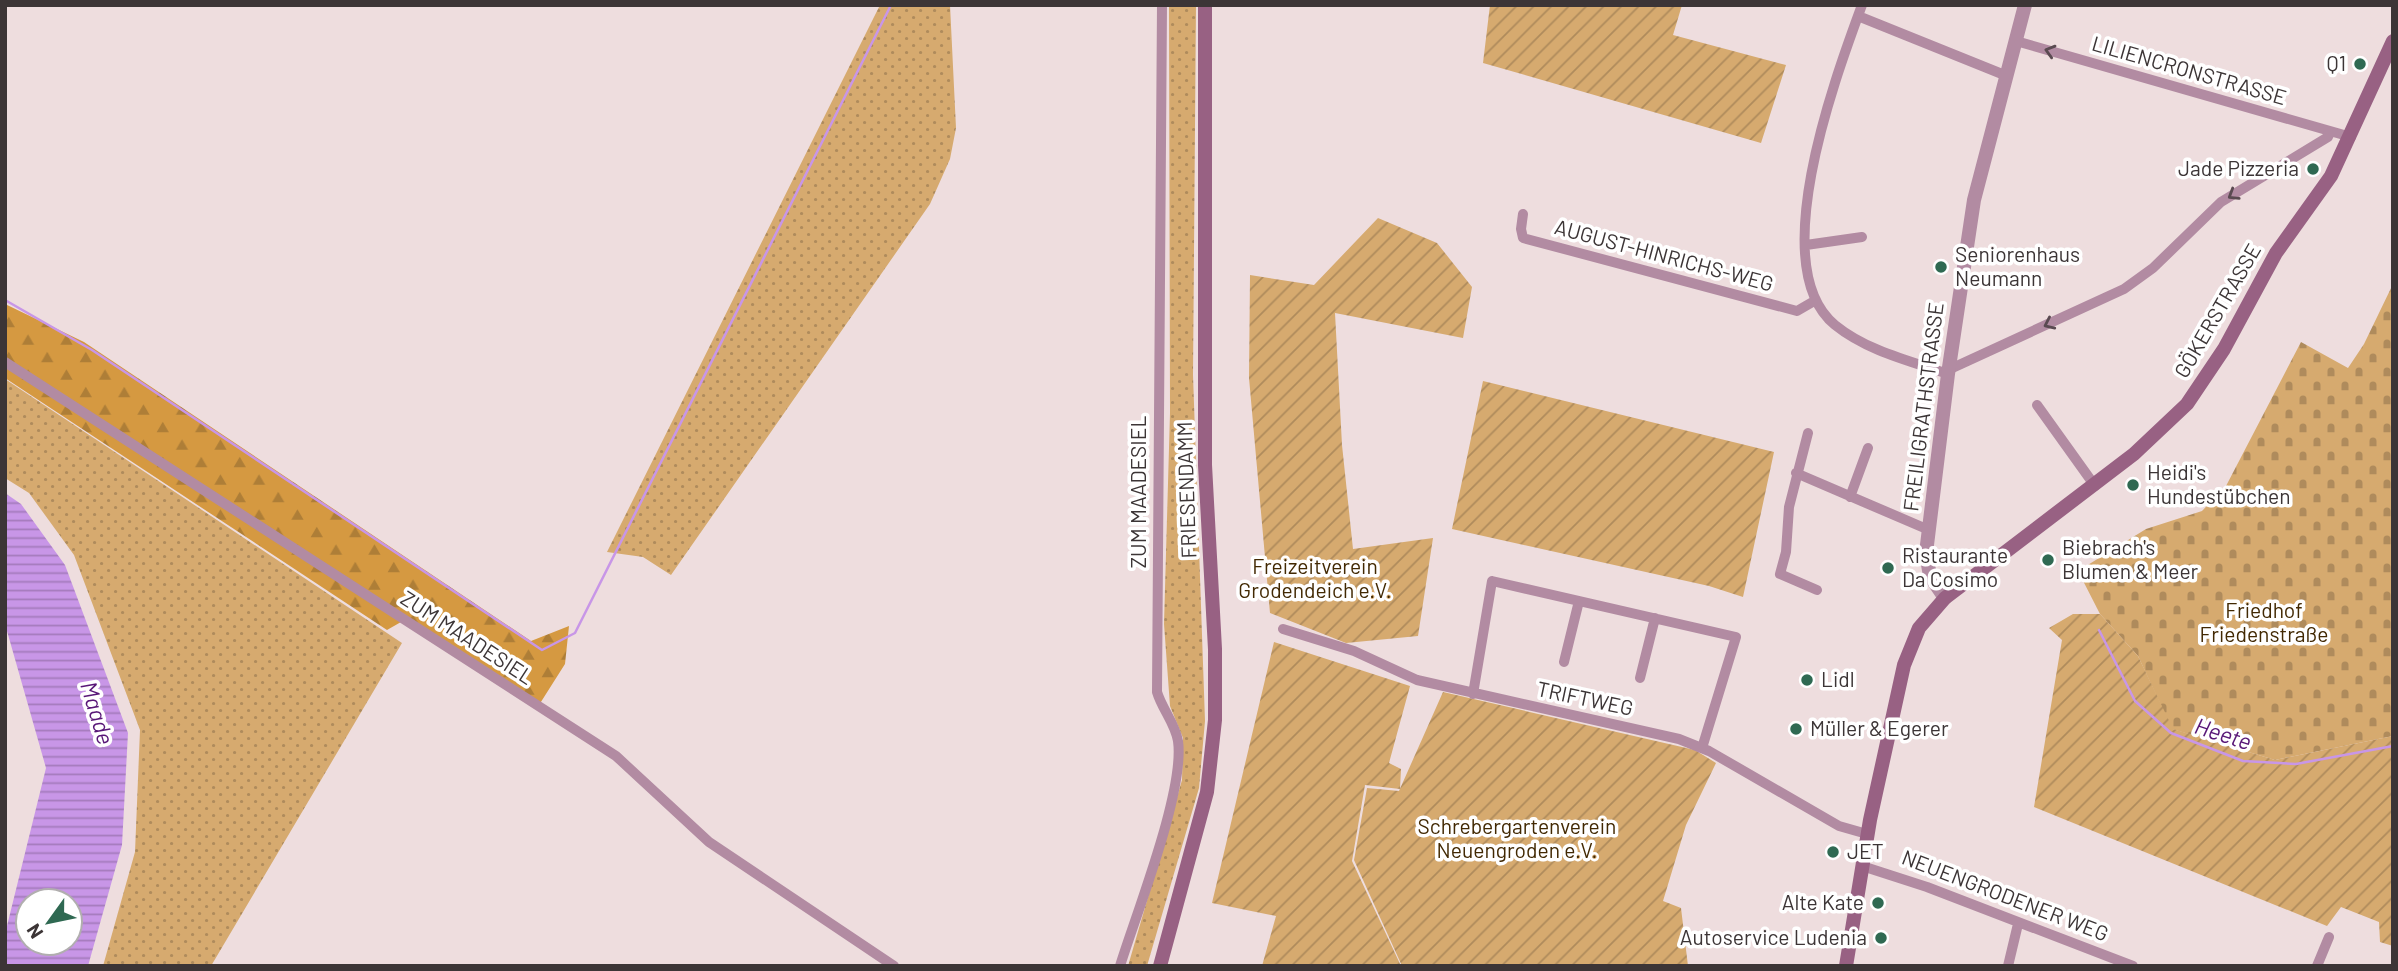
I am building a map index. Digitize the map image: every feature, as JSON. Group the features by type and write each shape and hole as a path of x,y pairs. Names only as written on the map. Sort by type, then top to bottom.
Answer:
{"main road":[{"name":"FRIESENDAMM","path":"1160,966 1207,792 1215,720 1216,649 1205,465 1205,5"},
{"name":"GÖKERSTRASSE","path":"1945,598 2095,486 2147,444 2187,404 2224,349 2276,253 2331,176 2393,41"},
{"path":"1846,966 1867,834 1904,664 1919,628 1945,598"}],"street":[{"name":"ZUM MAADESIEL","path":"1119,966 1170,802 1178,746 1174,727 1157,692 1162,5"},
{"name":"FREILIGRATHSTRASSE","path":"1945,598 1930,576 1927,565 1948,372 1974,200 2025,5"},
{"path":"2007,76 1860,11 1835,77 1810,181 1806,267 1816,300 1835,325 1879,351 1948,372 2123,289 2153,268 2221,202 2329,137 2330,132"},
{"name":"LILIENCRONSTRASSE","path":"2016,41 2351,137"},
{"name":"AUGUST-HINRICHS-WEG","path":"1523,214 1523,238 1797,311 1816,300"},
{"path":"1806,245 1861,237"},
{"name":"ZUM MAADESIEL","path":"5,362 616,757 709,842 894,966"},
{"path":"2037,405 2095,486"},
{"path":"1808,433 1789,507 1786,552 1780,574 1817,590"},
{"path":"1850,496 1868,448"},
{"path":"1796,473 1929,530"},
{"path":"1473,694 1492,581 1736,637 1702,748"},
{"path":"1564,662 1579,601"},
{"path":"1640,677 1655,618"},
{"name":"TRIFTWEG","path":"1283,629 1354,651 1417,680 1679,739 1702,748 1839,826 1867,834"},
{"name":"NEUENGRODENER WEG","path":"1862,866 1927,887 2133,966"},
{"path":"2008,966 2018,924"},
{"path":"2318,966 2329,937"}],"green space":[{"path":"880,5 950,5 956,128 950,159 930,204 671,575 643,557 607,552"},
{"path":"1169,5 1196,5 1193,375 1205,721 1199,788 1147,966 1128,966 1182,780 1183,738 1170,706 1164,624 1170,413"},
{"path":"1490,5 1682,5 1673,35 1786,65 1761,143 1483,63"},
{"name":"Freizeitverein Grodendeich e.V.","path":"1378,218 1437,243 1472,287 1463,338 1335,313 1342,445 1353,549 1433,538 1418,636 1346,643 1270,613 1249,378 1250,275 1314,285"},
{"name":"Friedhof Friedenstraße","path":"2393,284 2393,736 2275,760 2172,729 2138,656 2100,614 2078,571 2146,529 2202,511 2226,486 2301,342 2348,368 2364,344"},
{"path":"5,304 84,342 531,641 569,626 565,664 539,705 408,618 387,630 5,378"},
{"path":"5,379 402,643 211,966 103,966 135,852 140,730 74,555 29,493 5,478"},
{"path":"1483,381 1774,452 1743,597 1709,586 1452,529"},
{"path":"2073,614 2100,614 2138,656 2173,729 2275,760 2393,736 2393,946 2380,942 2379,922 2341,907 2327,926 2034,807 2062,640 2049,628"},
{"path":"1274,642 1410,686 1389,763 1401,769 1400,789 1365,785 1352,861 1401,966 1262,966 1276,916 1212,903"},
{"name":"Schrebergartenverein Neuengroden e.V.","path":"1443,692 1695,750 1716,763 1686,825 1663,901 1681,908 1688,966 1402,966 1354,860 1367,788 1399,791"}],"water":[{"name":"Maade","path":"5,493 21,504 65,565 128,733 122,845 88,966 5,966 5,934 14,898 14,957 84,957 84,887 17,887 46,768 5,624"}],"waterway":[{"path":"5,300 92,350 542,650 575,633 891,5"},
{"name":"Heete","path":"2099,630 2135,701 2171,733 2243,761 2296,764 2393,746"}],"place":[{"name":"Q1","path":"2360,64"},
{"name":"Jade Pizzeria","path":"2313,169"},
{"name":"Seniorenhaus Neumann","path":"1941,267"},
{"name":"Heidi's Hundestübchen","path":"2133,485"},
{"name":"Biebrach's Blumen & Meer","path":"2048,560"},
{"name":"Ristaurante Da Cosimo","path":"1888,568"},
{"name":"Lidl","path":"1807,680"},
{"name":"Müller & Egerer","path":"1796,729"},
{"name":"JET","path":"1833,852"},
{"name":"Alte Kate","path":"1878,903"},
{"name":"Autoservice Ludenia","path":"1881,938"}]}
